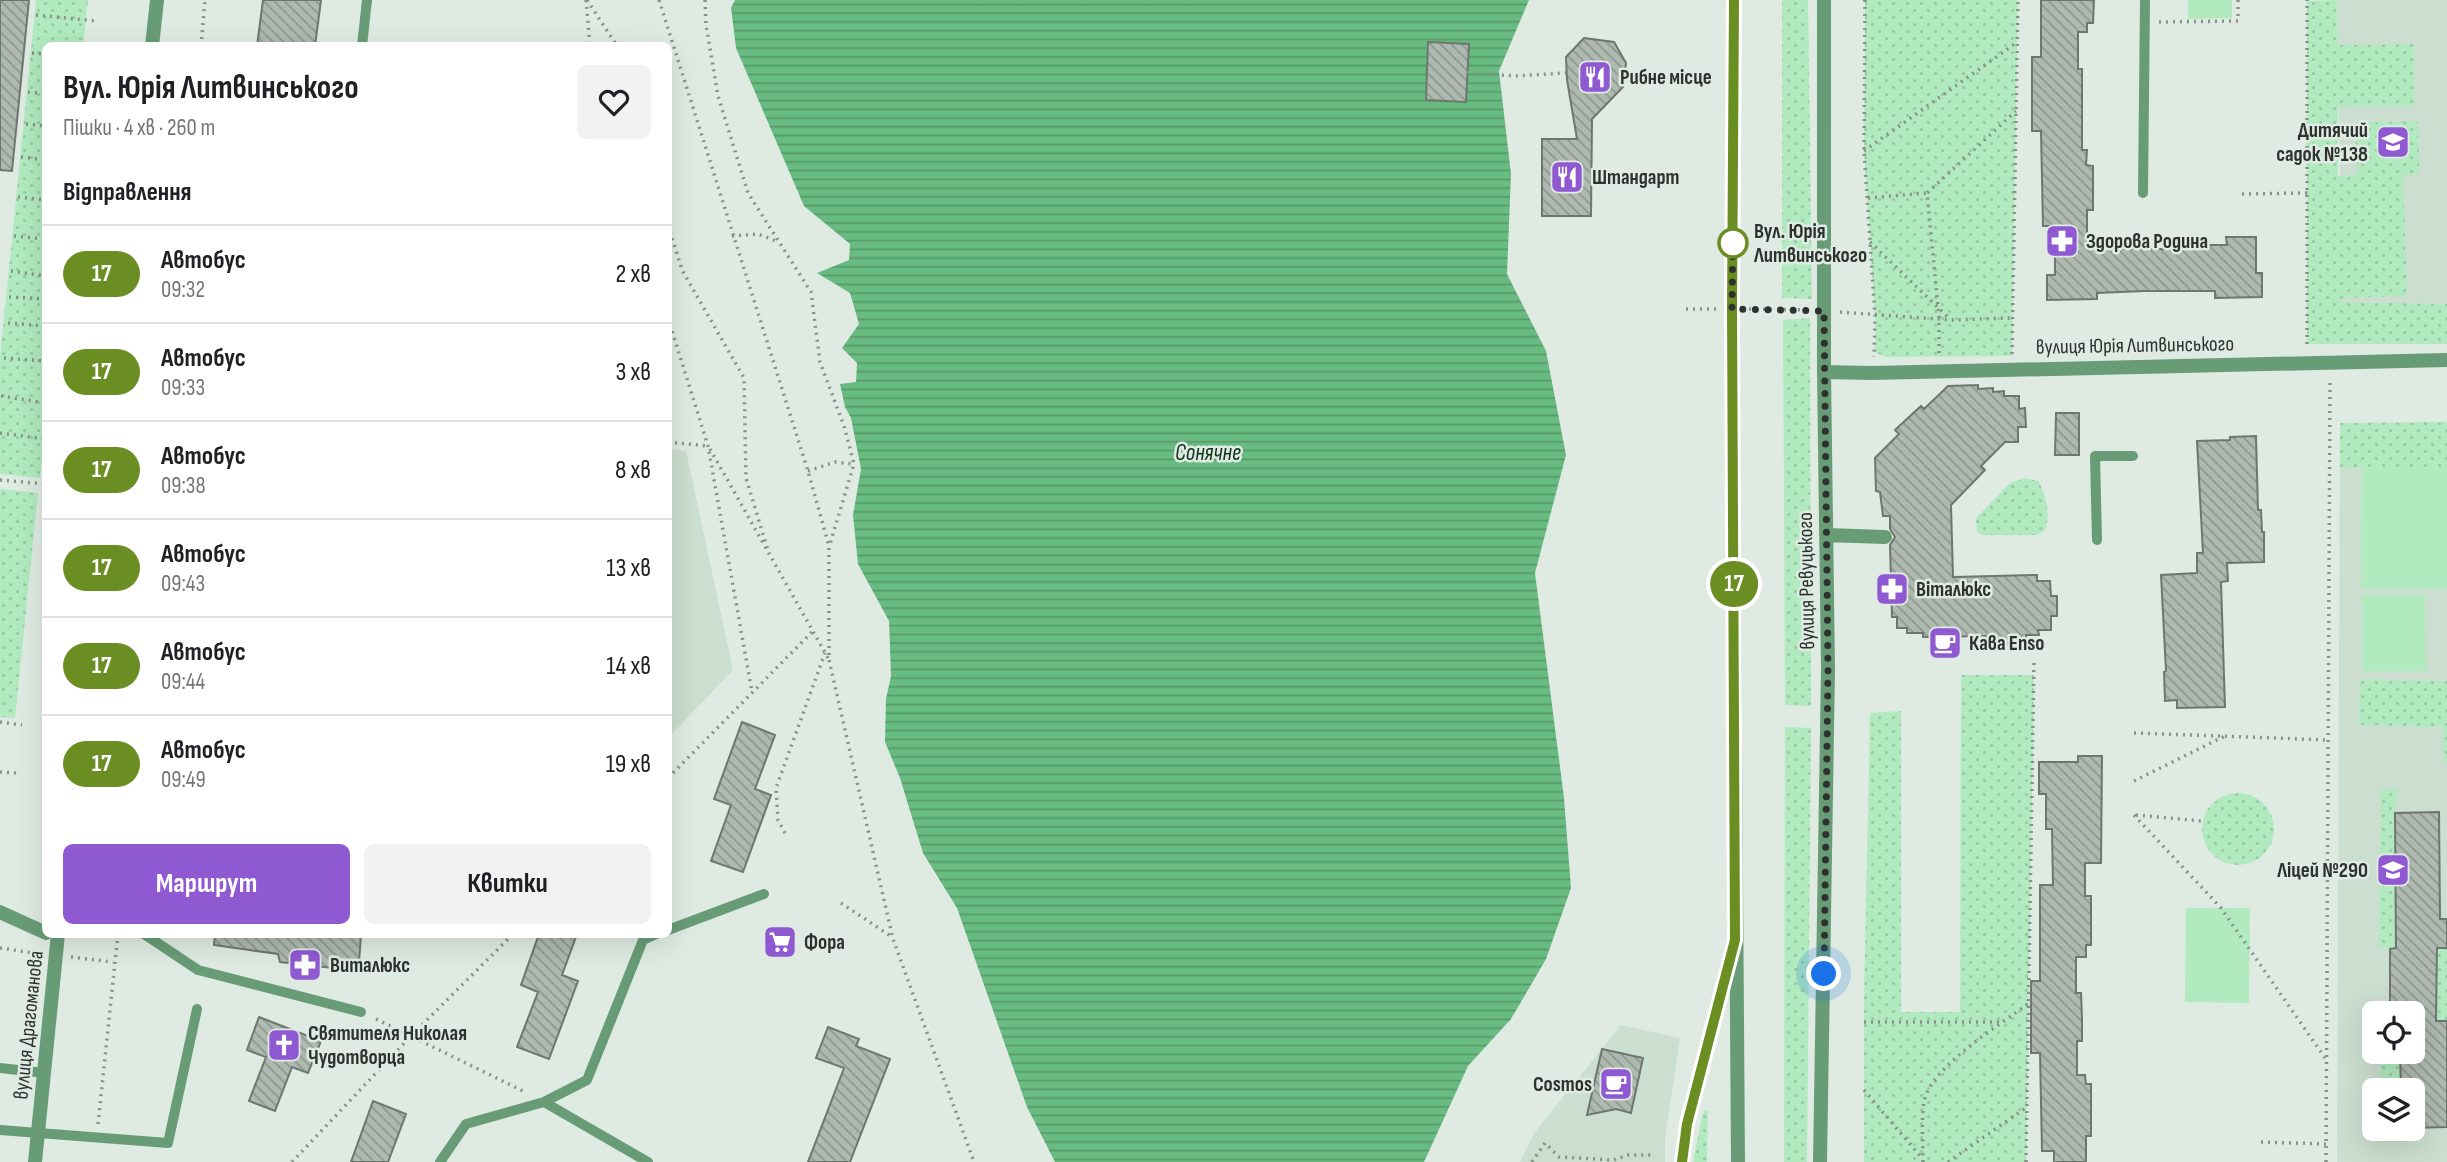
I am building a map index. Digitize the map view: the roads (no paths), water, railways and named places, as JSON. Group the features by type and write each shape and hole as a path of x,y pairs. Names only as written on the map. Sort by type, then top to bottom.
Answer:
{"street":[{"path":"152,42 157,0"},
{"path":"1734,0 1732,309 1738,1162"},
{"name":"вулиця Ревуцького","path":"1820,1162 1828,669 1824,372 1824,0"},
{"name":"вулиця Юрія Литвинського","path":"1824,372 2447,360"},
{"path":"1826,535 1885,537"},
{"path":"0,912 42,930"},
{"name":"вулиця Драгоманова","path":"35,1162 45,1073 53,938"},
{"path":"1682,1162 1687,1124 1735,940"}],"lane":[{"path":"362,42 367,0"},
{"path":"2143,193 2146,0"},
{"path":"2097,540 2095,457 2133,456"},
{"path":"672,928 764,894"},
{"path":"150,938 198,970 361,1012"},
{"path":"440,1162 466,1124 544,1102 587,1080 643,940 647,938"},
{"path":"0,1130 168,1143 197,1009"},
{"path":"0,1068 45,1073"},
{"path":"544,1102 648,1162"}],"water":[{"name":"Сонячне","path":"735,0 1529,0 1499,71 1511,174 1507,274 1546,351 1566,455 1535,573 1564,798 1571,888 1546,959 1511,1019 1468,1066 1424,1162 1055,1162 1027,1107 957,908 923,853 900,778 885,742 886,699 891,676 889,621 858,564 853,515 861,469 851,418 845,407 840,384 856,382 857,363 842,348 859,324 850,293 817,273 849,260 850,244 804,206 736,48 731,8","holes":["1429,42 1469,44 1465,102 1426,100"]}],"place":[{"name":"Рибне місце","path":"1595,77"},
{"name":"Дитячий садок №138","path":"2393,142"},
{"name":"Штандарт","path":"1567,177"},
{"name":"Здорова Родина","path":"2062,241"},
{"name":"Вул. Юрія Литвинського","path":"1733,243"},
{"name":"Віталюкс","path":"1892,589"},
{"name":"Кава Enso","path":"1945,643"},
{"name":"Ліцей №290","path":"2393,870"},
{"name":"Фора","path":"780,942"},
{"name":"Виталюкс","path":"305,965"},
{"name":"Святителя Николая Чудотворца","path":"284,1045"},
{"name":"Cosmos","path":"1616,1084"}]}
